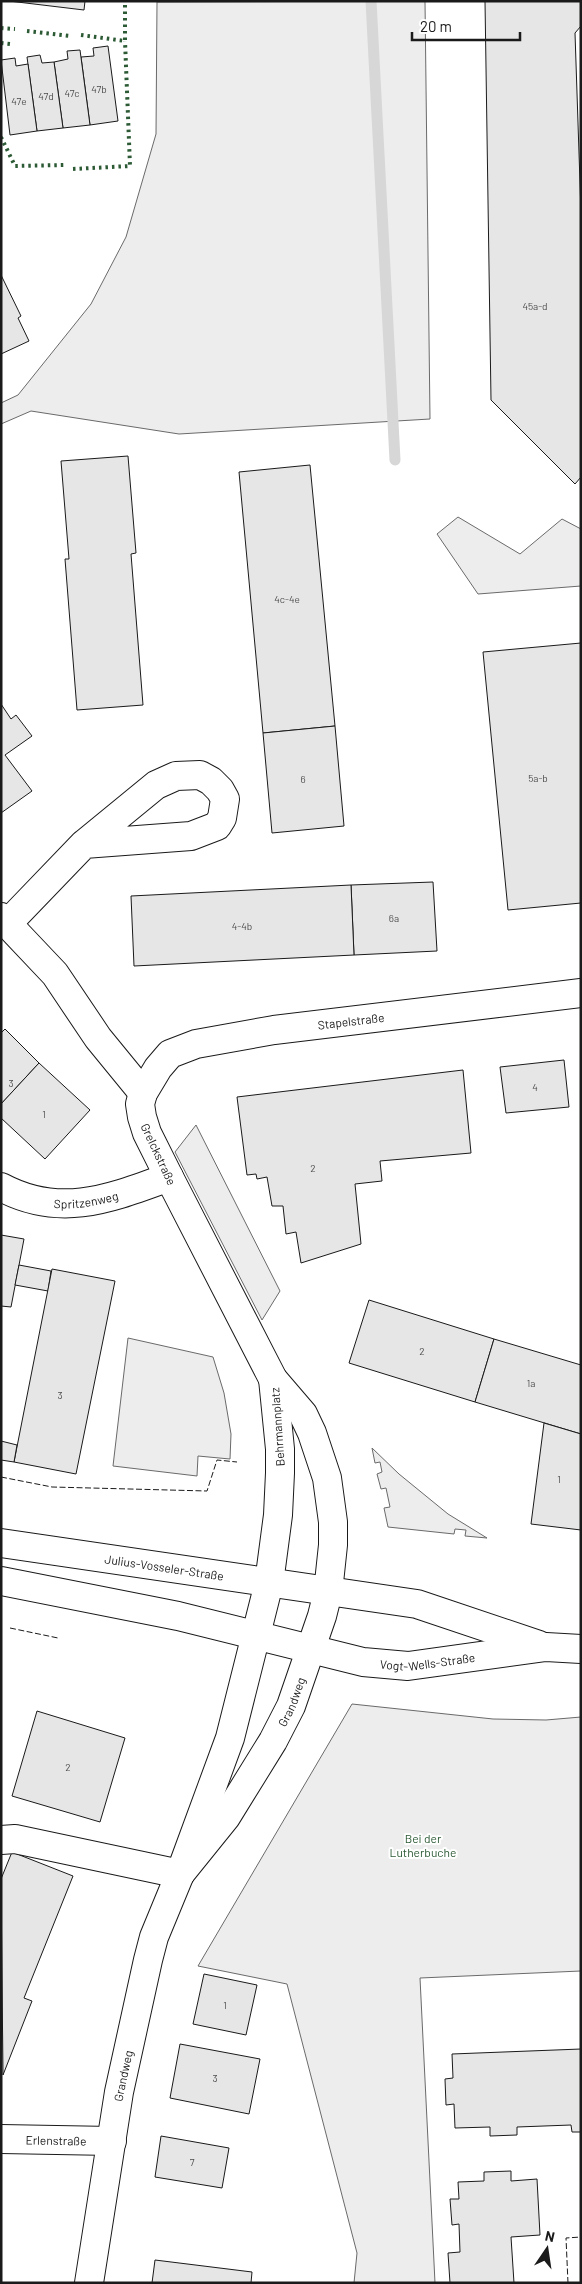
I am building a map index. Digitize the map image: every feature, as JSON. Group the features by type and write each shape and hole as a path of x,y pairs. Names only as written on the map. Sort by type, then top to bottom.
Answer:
{"street":[{"path":"84,844 5,920 55,974 98,1038 143,1093"},
{"name":"Stapelstraße","path":"143,1093 158,1068 170,1054 196,1044 274,1030 581,993"},
{"name":"Grelckstraße","path":"143,1093 140,1104 147,1133 273,1379"},
{"name":"Spritzenweg","path":"1,1188 27,1199 68,1204 110,1198 169,1177"},
{"name":"Behrmannplatz","path":"269,1583 278,1515 280,1473 280,1449 273,1379"},
{"name":"Behrmannplatz","path":"273,1379 303,1414 320,1454 327,1478 333,1522 333,1544 328,1592"},
{"name":"Julius-Vosseler-Straße","path":"1,1543 328,1592"},
{"path":"1,1581 178,1616 312,1651"},
{"name":"Grandweg","path":"89,2283 119,2092 150,1952 230,1738 269,1583"},
{"name":"Grandweg","path":"180,1874 226,1817 274,1741 291,1706 312,1651 328,1592"},
{"name":"Vogt-Wells-Straße","path":"328,1592 417,1604 546,1647"},
{"name":"Vogt-Wells-Straße","path":"312,1651 363,1662 408,1666 546,1647 581,1649"},
{"path":"1,1840 15,1840 180,1874"},
{"name":"Erlenstraße","path":"1,2140 112,2141"}],"shaded area":[{"path":"425,1 430,419 179,434 31,411 1,424 1,403 18,395 91,304 126,237 156,134 157,2"},
{"path":"458,517 520,554 562,519 581,529 581,586 478,594 437,534"},
{"path":"196,1125 280,1291 262,1320 175,1152"},
{"path":"128,1338 213,1357 224,1393 231,1434 230,1459 198,1456 197,1476 113,1466"},
{"path":"372,1448 399,1474 448,1514 487,1538 465,1536 466,1530 455,1529 454,1534 388,1527 384,1508 390,1507 386,1488 381,1489 377,1474 382,1472 380,1462 375,1463"},
{"name":"Bei der Lutherbuche","path":"352,1704 493,1719 546,1720 581,1717 581,1971 420,1978 435,2283 354,2283 357,2253 287,1984 198,1966"}],"building":[{"path":"9,1 85,1 84,10"},
{"path":"485,1 581,1 581,26 575,33 581,213 581,477 575,484 491,400"},
{"path":"108,46 118,121 90,125 81,57 94,56 93,48"},
{"path":"80,50 90,125 63,128 54,62 68,59 67,51"},
{"path":"40,55 42,63 54,62 63,128 37,131 27,57"},
{"path":"15,58 16,66 28,64 37,131 10,135 1,60"},
{"path":"1,275 21,316 18,318 29,341 1,354"},
{"path":"128,456 136,553 131,554 143,705 77,710 65,559 69,559 61,461"},
{"path":"310,465 335,726 263,733 239,472"},
{"path":"581,643 581,903 508,910 483,652"},
{"path":"1,704 11,719 16,715 32,736 5,755 32,791 1,813"},
{"path":"335,726 344,826 272,833 263,733"},
{"path":"433,882 437,951 354,955 351,885"},
{"path":"351,885 354,955 134,966 131,896"},
{"path":"5,1029 39,1063 1,1104 1,1033"},
{"path":"564,1060 569,1107 506,1113 500,1067"},
{"path":"39,1063 90,1110 45,1159 1,1118 1,1104"},
{"path":"463,1070 471,1153 380,1161 382,1181 355,1184 361,1244 301,1263 296,1232 286,1234 283,1206 272,1206 267,1177 257,1179 256,1174 247,1175 237,1097"},
{"path":"1,1235 24,1239 11,1307 1,1306"},
{"path":"19,1265 51,1271 48,1291 15,1285"},
{"path":"52,1269 115,1281 76,1474 14,1462"},
{"path":"369,1300 494,1339 475,1402 349,1363"},
{"path":"494,1339 581,1365 581,1434 475,1402"},
{"path":"544,1423 581,1434 581,1530 531,1524"},
{"path":"1,1441 17,1445 14,1462 1,1460"},
{"path":"37,1711 125,1738 100,1822 12,1796"},
{"path":"12,1852 73,1876 24,1998 32,2001 3,2075 1,1879"},
{"path":"204,1974 257,1985 246,2035 193,2024"},
{"path":"180,2044 260,2059 249,2114 170,2098"},
{"path":"581,2049 581,2132 572,2132 571,2125 517,2127 517,2135 490,2136 490,2127 455,2128 454,2104 446,2105 445,2079 453,2078 452,2054"},
{"path":"161,2136 229,2148 222,2188 155,2177"},
{"path":"511,2171 511,2181 537,2179 540,2235 511,2237 514,2283 450,2283 448,2253 460,2252 459,2224 452,2225 450,2199 459,2199 458,2182 484,2181 484,2172"},
{"path":"155,2260 252,2272 251,2283 152,2283"}],"waterway":[{"path":"371,1 395,460"}],"hedge":[{"path":"81,35 125,41 125,1"},
{"path":"1,28 15,29"},
{"path":"27,31 71,36"},
{"path":"73,169 130,166 125,41"},
{"path":"1,43 10,44"},
{"path":"1,137 15,166 65,165"}],"fence":[{"path":"1,1477 52,1487 207,1491 217,1460 237,1462"},
{"path":"10,1628 58,1638"},
{"path":"568,2283 566,2238 581,2237"}]}
